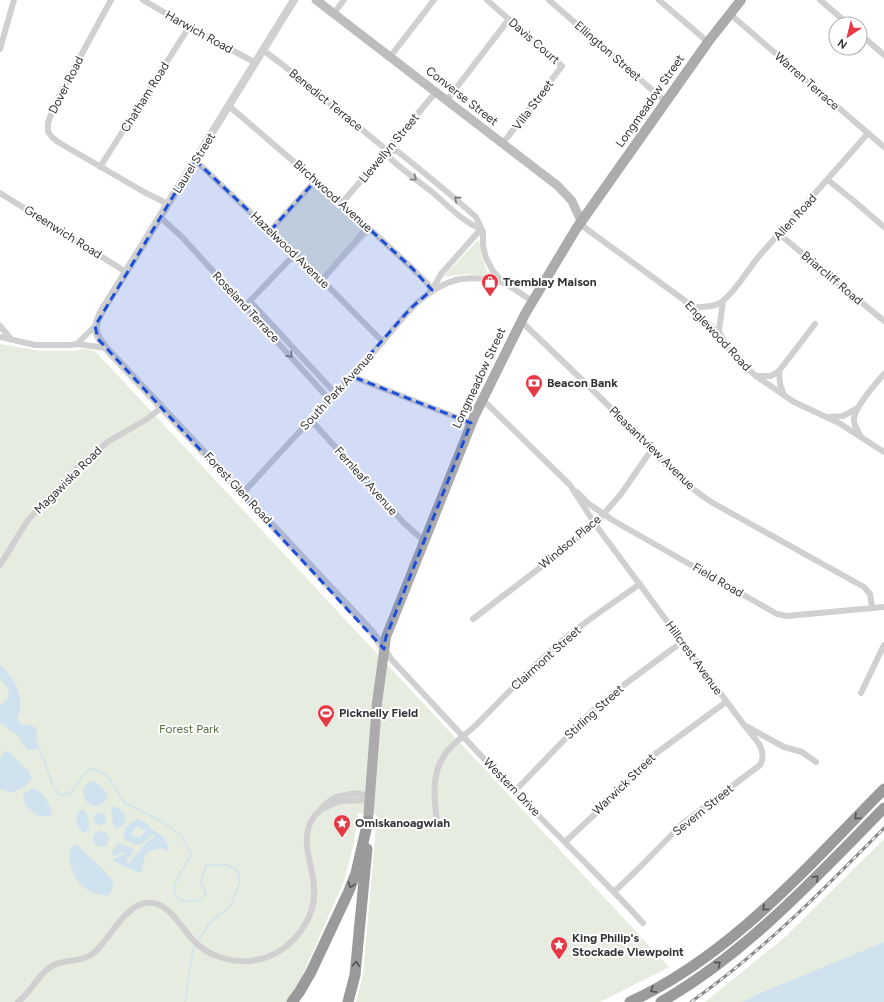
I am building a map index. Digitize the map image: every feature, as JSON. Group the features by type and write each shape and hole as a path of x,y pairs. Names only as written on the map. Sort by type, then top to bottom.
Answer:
{"highway":[{"path":"630,1002 680,974 719,947 752,920 884,789"},
{"path":"661,1002 707,973 755,935 813,880 884,808"},
{"path":"292,1002 303,987 311,972 348,893 356,873 368,820"},
{"path":"348,1002 354,982 356,967 367,858 368,820"}],"main road":[{"name":"Converse Street","path":"316,0 562,188 574,205 581,221"},
{"name":"Longmeadow Street","path":"368,820 377,704 386,637 471,423 521,321 581,221 708,42 740,0"}],"street":[{"path":"0,49 14,0"},
{"name":"Dover Road","path":"111,0 59,96 48,121 48,129 51,136 58,142 168,204"},
{"name":"Harwich Road","path":"143,0 256,63"},
{"name":"Laurel Street","path":"95,326 100,314 294,0"},
{"path":"334,13 344,0"},
{"path":"390,57 434,0"},
{"name":"Davis Court","path":"487,0 562,66"},
{"name":"Ellington Street","path":"549,0 666,102"},
{"path":"659,0 708,42"},
{"path":"820,0 839,16"},
{"name":"Warren Terrace","path":"730,14 884,147"},
{"path":"447,100 509,19"},
{"name":"Chatham Road","path":"100,167 189,27"},
{"path":"868,41 884,55"},
{"name":"Benedict Terrace","path":"263,50 388,150 397,152 476,217 483,232 483,246 486,258 493,271 503,282"},
{"name":"Villa Street","path":"503,143 562,66"},
{"name":"Llewellyn Street","path":"342,203 436,92"},
{"name":"Birchwood Avenue","path":"229,106 342,203 423,278 432,290"},
{"name":"Allen Road","path":"723,301 868,133"},
{"name":"Benedict Terrace","path":"388,150 391,159 402,169 423,184 467,223 481,229"},
{"name":"Hazelwood Avenue","path":"195,160 322,280 383,342"},
{"path":"270,231 316,180"},
{"path":"828,180 854,200 884,227"},
{"name":"Greenwich Road","path":"0,193 126,272"},
{"name":"Roseland Terrace","path":"160,217 248,303 330,398"},
{"name":"Englewood Road","path":"581,221 588,230 691,306 722,337 732,353 756,376 800,406 839,423 884,452"},
{"path":"322,280 368,227"},
{"name":"South Park Avenue","path":"432,290 441,274 481,229"},
{"name":"Briarcliff Road","path":"780,234 884,321"},
{"path":"295,254 248,303 335,393"},
{"name":"South Park Avenue","path":"243,493 383,342 411,308 432,290 449,282 477,278 503,282 532,301"},
{"path":"691,306 713,306 723,301"},
{"path":"722,337 719,330 723,301"},
{"name":"Pleasantview Avenue","path":"521,321 672,470 702,496 864,587 870,594 872,607"},
{"path":"756,376 768,377 779,371 815,324"},
{"path":"0,326 11,339"},
{"path":"77,344 95,326"},
{"name":"Forest Glen Road","path":"95,326 98,339 106,348 243,493 375,636 384,648"},
{"path":"0,337 35,345 64,346 77,344 106,348"},
{"path":"779,371 780,384 786,397"},
{"path":"861,437 854,421 855,415 858,408 884,374"},
{"path":"351,376 471,423"},
{"name":"Field Road","path":"482,399 589,504 618,523 780,616 884,607"},
{"name":"Magawiska Road","path":"0,565 28,520 80,465 109,441 154,414 162,406"},
{"path":"823,416 843,416 858,408"},
{"name":"Fernleaf Avenue","path":"310,419 404,522 424,541"},
{"name":"Windsor Place","path":"473,619 595,524 621,494 652,449"},
{"name":"Field Road","path":"570,486 595,524"},
{"name":"Hillcrest Avenue","path":"595,524 744,725 784,747 802,752 816,762"},
{"name":"Clairmont Street","path":"437,823 434,794 437,772 444,755 449,748 461,739 558,644 599,612 640,584"},
{"name":"Stirling Street","path":"515,791 592,711 625,684 682,642"},
{"path":"861,693 884,645"},
{"name":"Western Drive","path":"384,648 392,660 461,739 615,891 643,923"},
{"name":"Warwick Street","path":"565,842 612,798 647,760 726,702"},
{"name":"Severn Street","path":"615,891 682,824 759,767 762,760 763,751 744,725"},
{"path":"18,1002 51,967 57,964 85,958 95,952 128,913 138,905 151,903 162,906 172,914 189,937 203,949 218,957 244,961 268,957 284,947 297,935 307,920 313,903 314,888 312,871 306,850 306,839 311,822 325,803 339,796 360,794 370,797"}],"highlighted area":[{"path":"195,160 270,231 316,180 412,268 432,290 411,308 351,376 471,423 386,637 384,649 98,339 95,326"}],"green space":[{"path":"313,185 351,211 370,233 326,278 292,262 270,233"},
{"path":"479,239 482,258 489,276 466,274 443,277"},
{"name":"Forest Park","path":"0,344 41,351 74,351 82,349 95,351 669,967 600,1002 356,1002 363,975 377,815 358,813 354,843 344,881 299,983 286,1002 0,1002"},
{"path":"884,839 884,942 742,1002 705,1002 785,937"}],"water":[{"path":"0,665 10,676 18,690 21,704 17,719 22,725 31,725 37,729 36,739 39,746 34,750 27,750 21,742 19,736 0,723 0,705 7,700 9,693 6,686 0,680"},
{"path":"8,751 28,770 32,778 22,788 10,792 0,789 0,758 4,752"},
{"path":"91,781 100,785 105,791 108,797 104,803 94,806 89,804 85,799 83,794 84,788"},
{"path":"34,788 43,795 48,802 52,813 48,817 44,815 38,816 24,803 23,796 25,793"},
{"path":"113,806 121,810 125,815 124,824 118,828 115,827 112,819"},
{"path":"82,810 86,812 89,829 84,833 79,828 76,820 77,814"},
{"path":"102,813 105,814 105,824 98,825 95,824 94,817 95,814"},
{"path":"139,819 160,834 169,848 166,851 162,848 146,854 141,872 137,872 113,861 127,852 113,856 113,850 118,843 134,849 126,862 128,864 143,846 155,836 153,834 141,844 131,843 126,840 124,837 125,830 127,826","holes":["137,826 146,831 139,838 130,834"]},
{"path":"101,831 106,833 109,839 107,845 102,847 95,845 93,839 95,833"},
{"path":"77,845 101,867 112,880 113,884 109,895 100,895 92,892 78,881 70,864 72,846"},
{"path":"884,942 884,1002 742,1002 758,994"}],"waterway":[{"path":"36,746 40,750 54,788 60,795 71,793 84,774 91,768 107,775 125,803 164,823 180,834 192,855 177,879 175,885 175,894 181,901 198,901 206,895 201,882 206,865 227,865 237,870 240,881 231,905 209,924 197,942"},
{"path":"185,1002 195,945"}],"railway":[{"path":"691,1002 768,941 815,897 884,828"}],"place":[{"name":"Tremblay Maison","path":"490,297"},
{"name":"Beacon Bank","path":"534,398"},
{"name":"Picknelly Field","path":"326,728"},
{"name":"Omiskanoagwiah","path":"342,838"},
{"name":"King Philip's Stockade Viewpoint","path":"559,960"}]}
